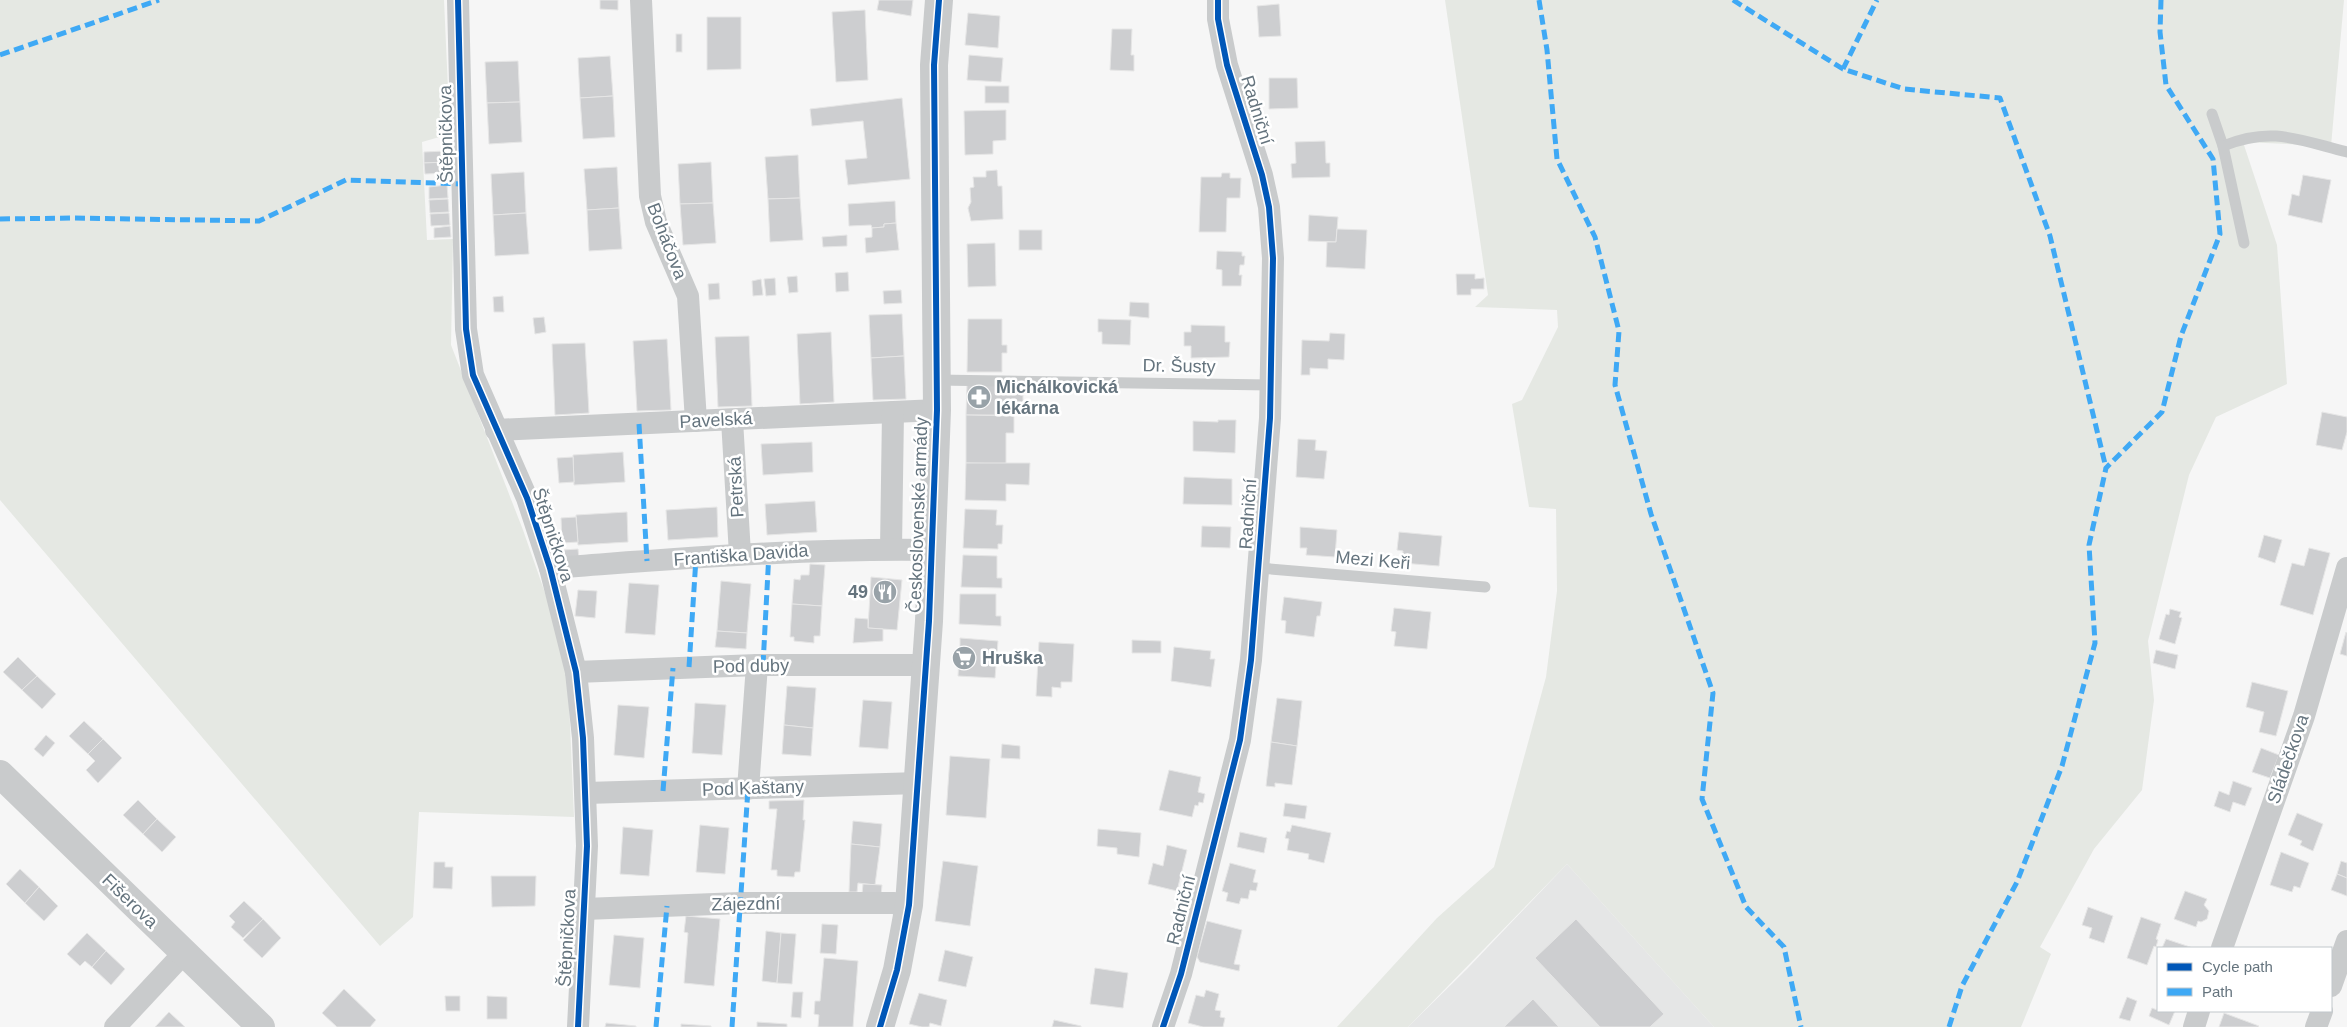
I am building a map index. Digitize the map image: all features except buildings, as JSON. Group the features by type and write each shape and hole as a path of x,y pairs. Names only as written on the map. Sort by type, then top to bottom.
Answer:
{"street":[{"name":"Štěpničkova","path":"458,0 466,329 472,375 527,498 550,568 576,672 580,702 586,793 587,846 578,1027"},
{"name":"Boháčova","path":"641,0 650,196 656,222 688,296 696,421"},
{"name":"Československé armády","path":"880,1027 897,970 909,905 926,665 937,410 934,65 938,0"},
{"name":"Radniční","path":"1163,1027 1180,974 1240,740 1251,660 1259,568 1270,385 1273,258 1269,207 1262,176 1228,65 1218,19 1218,0"},
{"name":"Pavelská","path":"496,430 937,410"},
{"path":"891,549 893,412"},
{"name":"Petrská","path":"732,420 740,554"},
{"name":"Františka Davida","path":"550,568 740,554 891,549 932,550"},
{"name":"Sládečkova","path":"2222,947 2304,716 2347,568"},
{"path":"748,789 757,664"},
{"name":"Pod duby","path":"576,672 757,664 926,665"},
{"name":"Fišerova","path":"0,774 261,1027"},
{"name":"Pod Kaštany","path":"586,793 919,783"},
{"name":"Zájezdní","path":"584,910 741,904 893,903 909,905"},
{"path":"2332,983 2347,942"},
{"path":"115,1027 184,953"},
{"path":"2194,1027 2200,1012"},
{"path":"2316,1027 2322,1012"}],"lane":[{"path":"2212,114 2223,146 2244,243"},
{"path":"2223,146 2258,135 2275,134 2347,152"},
{"name":"Dr. Šusty","path":"937,380 1270,385"},
{"name":"Mezi Keři","path":"1259,568 1485,587"}],"shaded area":[{"path":"0,0 444,0 450,134 422,142 427,240 453,239 451,345 523,530 567,656 574,817 419,812 413,917 380,946 0,500"},
{"path":"1445,0 2344,0 2331,146 2243,142 2277,245 2287,384 2216,417 2189,475 2148,641 2154,700 2142,790 2094,849 2040,947 2051,954 2021,1027 1714,1027 1567,864 1408,1027 1337,1027 1437,918 1494,867 1546,677 1557,591 1556,509 1529,507 1512,404 1522,400 1558,327 1557,310 1475,307 1488,295"},
{"path":"1567,864 1714,1027 1408,1027 1467,969"}],"marked path":[{"path":"0,55 159,0"},
{"path":"1539,0 1547,50 1557,159 1595,237 1619,331 1615,385 1651,514 1713,693 1702,799 1746,907 1784,947 1801,1027"},
{"path":"1733,0 1843,69 1904,89 2000,98 2050,236 2106,468"},
{"path":"1843,69 1877,0"},
{"path":"1949,1027 1962,986 2017,882 2062,766 2095,643 2089,545 2106,468 2162,412 2181,336 2220,234 2213,159 2166,85 2160,32 2161,0"},
{"path":"0,219 75,218 259,221 346,180 462,184"},
{"path":"639,424 647,561"},
{"path":"763,665 769,552"},
{"path":"689,667 696,558"},
{"path":"663,791 673,668"},
{"path":"732,1027 748,789"},
{"path":"656,1027 667,906"}],"cycle path":[{"path":"458,0 466,329 473,375 527,498 550,568 576,672 583,738 587,846 578,1027"},
{"path":"880,1027 897,970 909,905 929,621 937,410 934,65 939,0"},
{"path":"1163,1027 1181,974 1240,740 1251,660 1270,418 1273,258 1269,207 1262,175 1227,65 1218,19 1218,0"}],"place":[{"name":"Michálkovická lékárna","path":"979,397"},
{"name":"49","path":"885,592"},
{"name":"Hruška","path":"964,658"}]}
